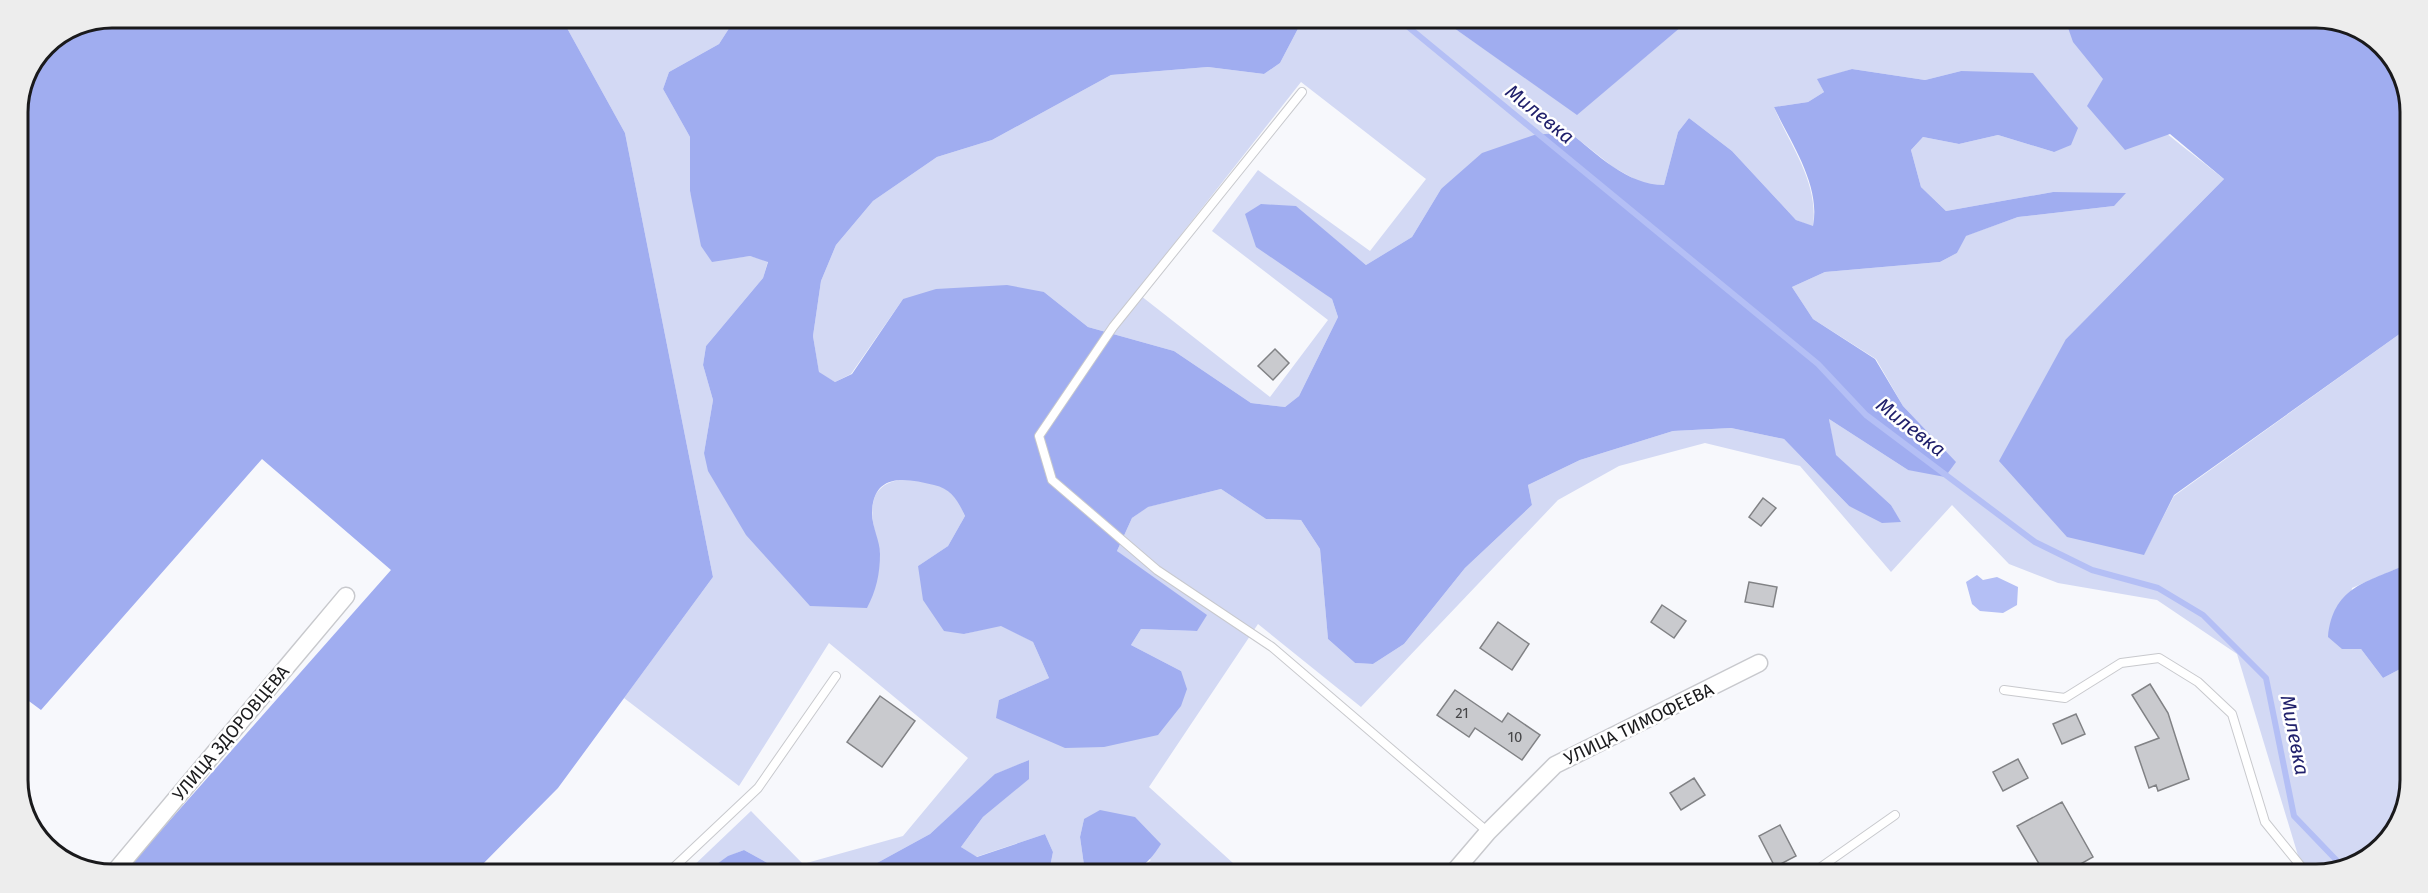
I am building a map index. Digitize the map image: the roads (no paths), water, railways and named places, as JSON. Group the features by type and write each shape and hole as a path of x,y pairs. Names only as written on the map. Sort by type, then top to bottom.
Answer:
{"street":[{"name":"УЛИЦА ЗДОРОВЦЕВА","path":"121,864 346,596"},
{"name":"УЛИЦА ТИМОФЕЕВА","path":"1461,864 1488,832 1555,765 1759,663"}],"lane":[{"path":"1302,92 1113,327 1039,436 1052,480 1157,570 1272,647 1488,832"},
{"path":"2004,690 2065,698 2121,663 2159,657 2198,682 2232,714 2265,822 2298,864"},
{"path":"677,864 758,788 836,676"},
{"path":"1824,864 1895,815"}],"waterway":[{"name":"Милевка","path":"1411,29 1818,364 1866,415 2035,542 2092,570 2158,588 2203,615 2266,678 2294,816 2338,861"}]}
